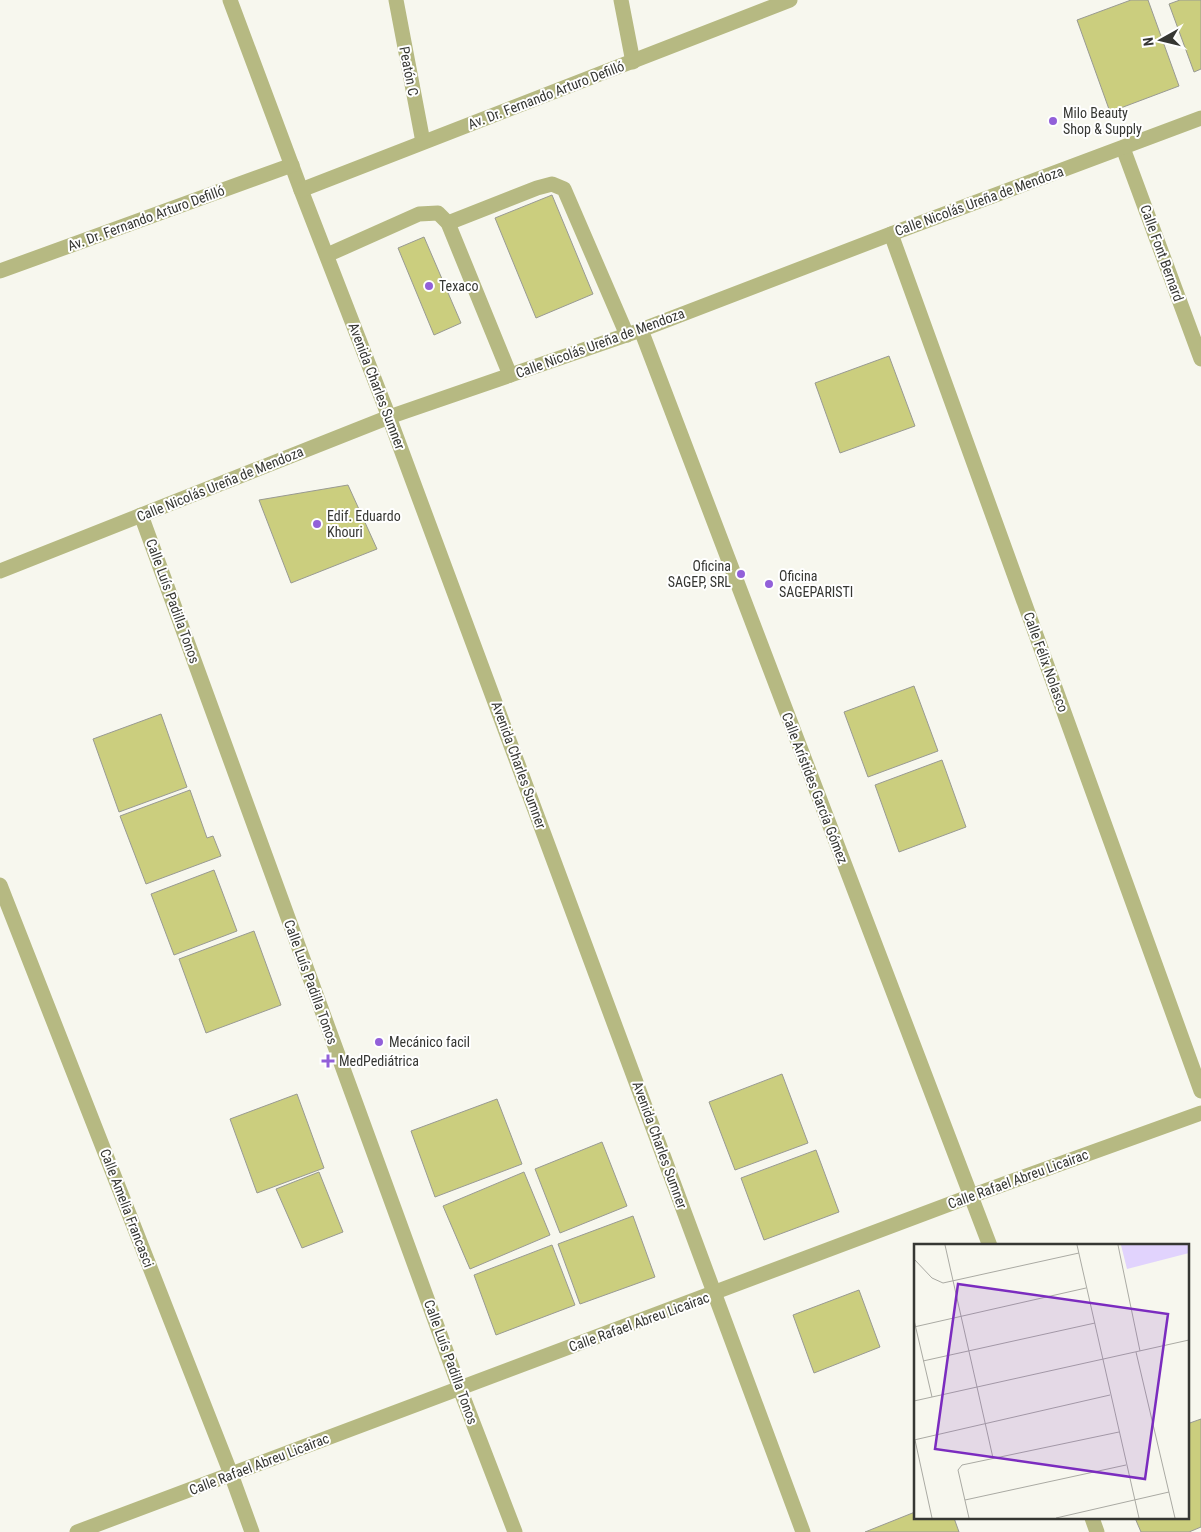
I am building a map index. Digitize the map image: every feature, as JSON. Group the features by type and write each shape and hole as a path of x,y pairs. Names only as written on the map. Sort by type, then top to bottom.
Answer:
{"street":[{"name":"Avenida Charles Sumner","path":"230,0 301,190 389,416 803,1532"},
{"name":"Peatón C","path":"396,0 423,142"},
{"path":"620,0 633,62"},
{"name":"Av. Dr. Fernando Arturo Defilló","path":"301,190 790,0"},
{"name":"Calle Nicolás Ureña de Mendoza","path":"0,570 389,416 634,333 1201,118"},
{"name":"Calle Font Bernard","path":"1123,148 1201,359"},
{"name":"Av. Dr. Fernando Arturo Defilló","path":"0,271 292,165"},
{"name":"Calle Arístides García Gómez","path":"448,223 538,188 552,184 564,189 634,333 989,1244"},
{"path":"327,254 419,214 438,213 448,223 510,375"},
{"name":"Calle Félix Nolasco","path":"891,234 1201,1091"},
{"name":"Calle Luís Padilla Tonos","path":"141,515 460,1389 515,1532"},
{"name":"Calle Amelia Francasci","path":"0,885 252,1532"},
{"name":"Calle Rafael Abreu Licairac","path":"77,1532 715,1294 971,1196 1201,1113"},
{"path":"1093,1520 1097,1532"}],"building":[{"path":"1131,0 1148,0 1179,86 1110,112 1077,20"},
{"path":"1180,0 1201,0 1201,69 1194,72 1169,4"},
{"path":"552,195 593,294 536,318 495,218"},
{"name":"Texaco","path":"424,237 461,323 434,335 398,248"},
{"path":"889,356 915,426 840,453 815,383"},
{"name":"Edif. Eduardo Khouri","path":"348,485 377,549 291,583 259,500"},
{"path":"914,686 938,751 868,777 844,712"},
{"path":"161,714 187,787 119,812 93,739"},
{"path":"942,760 966,827 899,852 875,785"},
{"path":"190,790 207,838 213,836 221,856 146,884 120,816"},
{"path":"214,870 237,931 174,955 151,894"},
{"path":"254,931 281,1005 206,1033 179,959"},
{"path":"782,1074 808,1143 735,1170 709,1102"},
{"path":"297,1094 324,1168 257,1193 230,1119"},
{"path":"497,1099 522,1164 435,1197 411,1131"},
{"path":"602,1142 627,1206 560,1233 535,1169"},
{"path":"816,1150 839,1212 764,1240 741,1178"},
{"path":"319,1172 343,1232 302,1248 276,1189"},
{"path":"524,1172 550,1235 470,1269 443,1206"},
{"path":"633,1216 655,1277 580,1304 558,1244"},
{"path":"552,1245 575,1305 496,1335 474,1275"},
{"path":"859,1290 880,1347 814,1373 793,1315"},
{"path":"1201,1419 1201,1527 1189,1532 1141,1532 1136,1520 1188,1520 1188,1424"},
{"path":"914,1512 914,1520 955,1520 959,1532 865,1532"}],"place":[{"name":"Milo Beauty Shop & Supply","path":"1053,121"},
{"name":"Texaco","path":"429,286"},
{"name":"Edif. Eduardo Khouri","path":"317,524"},
{"name":"Oficina SAGEP, SRL","path":"741,574"},
{"name":"Oficina SAGEPARISTI","path":"769,584"},
{"name":"Mecánico facil","path":"379,1042"},
{"name":"MedPediátrica","path":"328,1061"}]}
